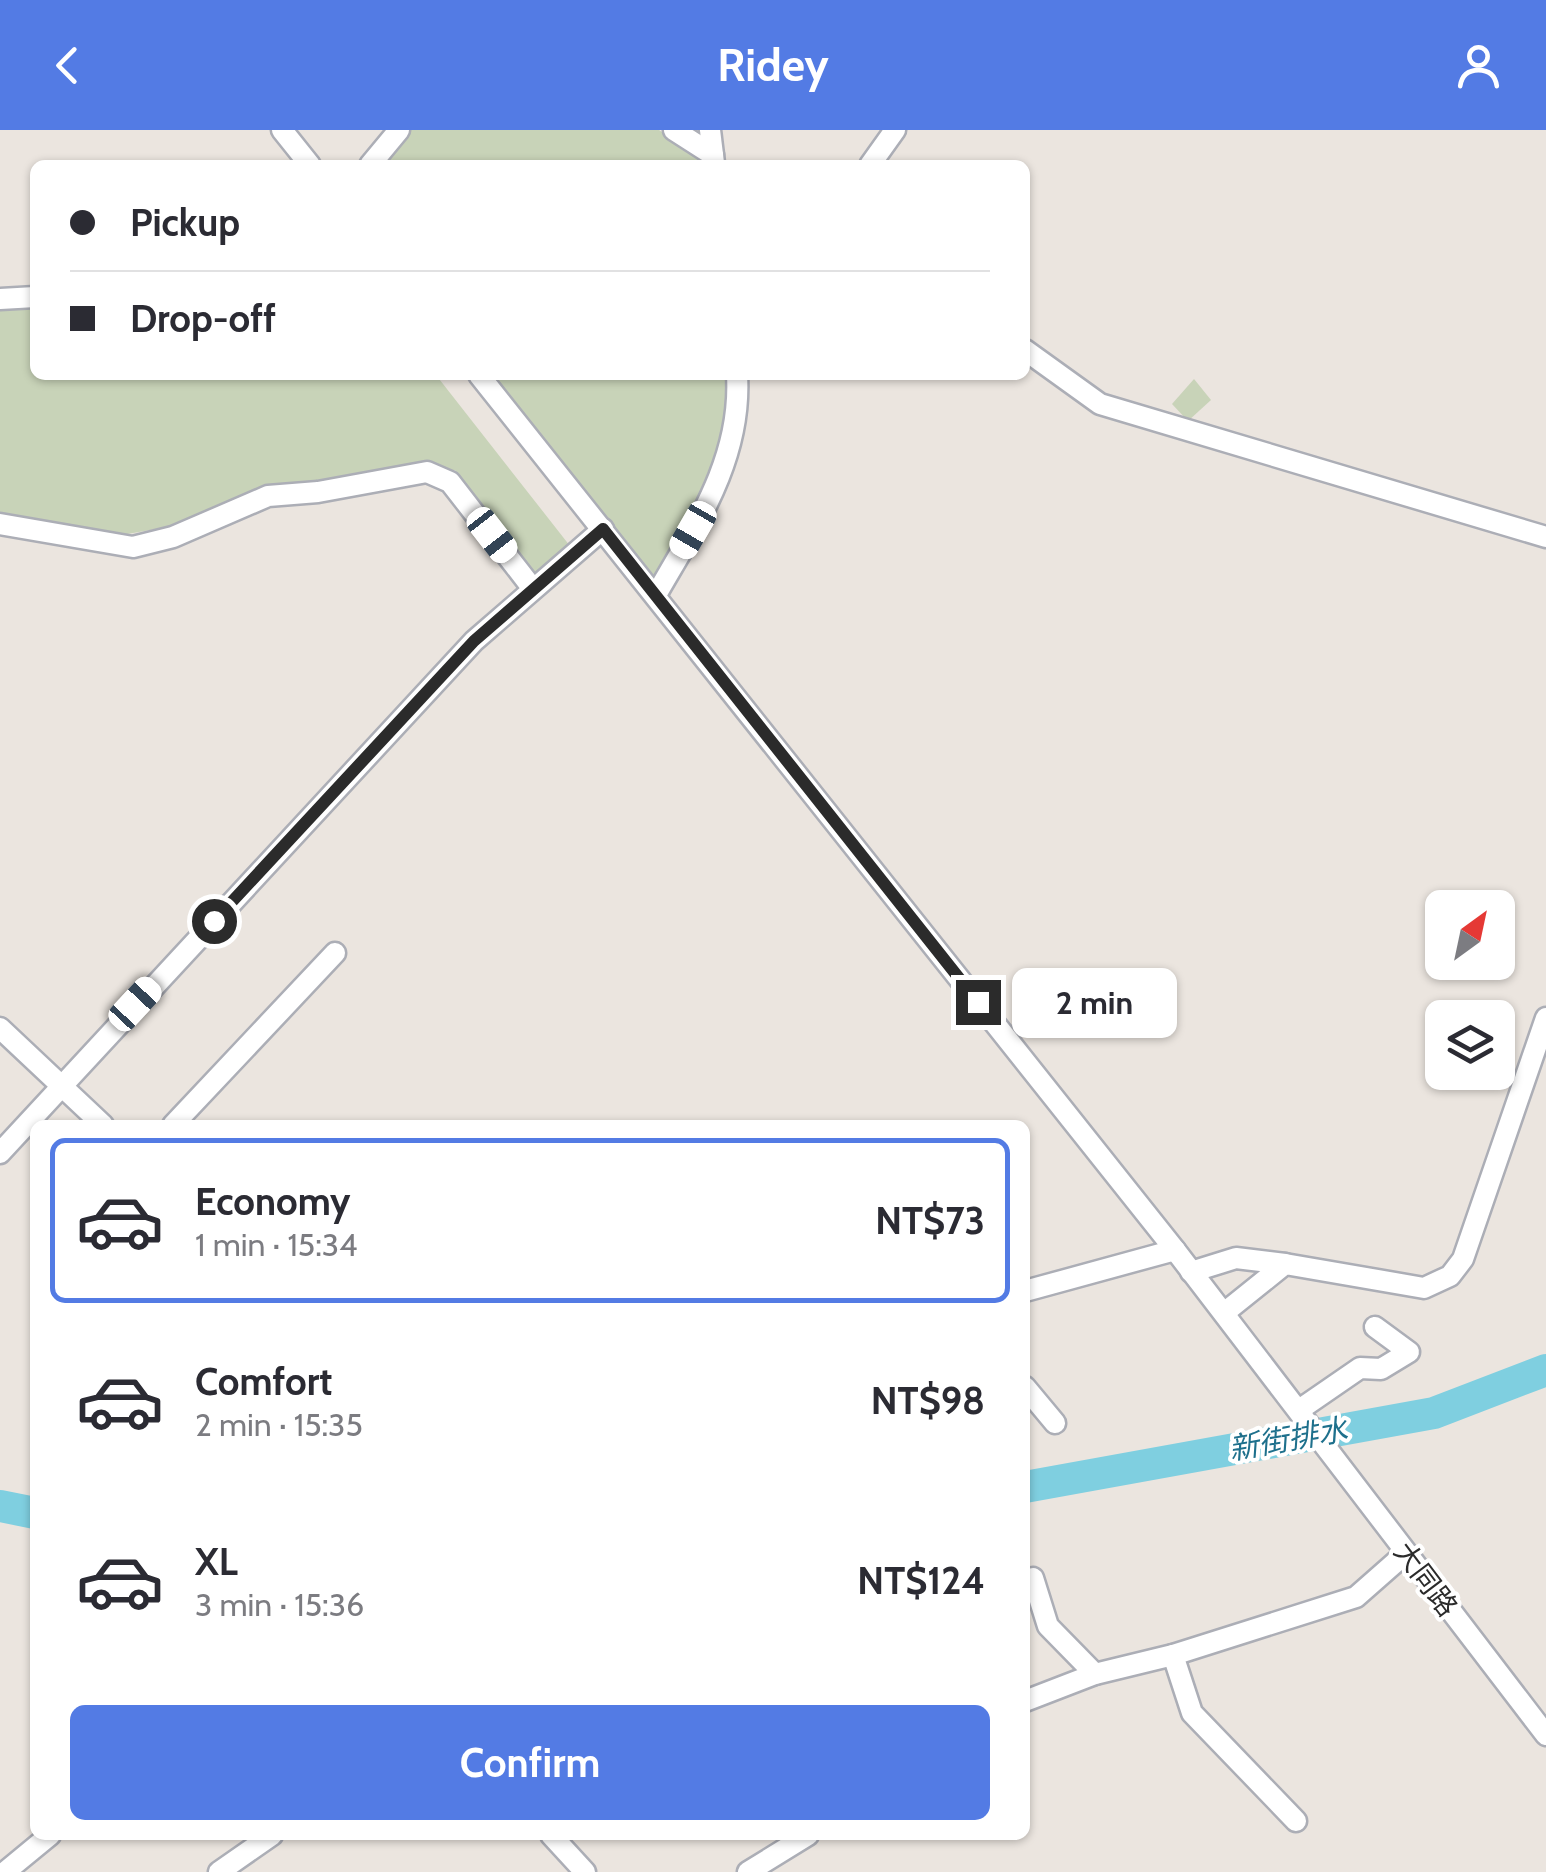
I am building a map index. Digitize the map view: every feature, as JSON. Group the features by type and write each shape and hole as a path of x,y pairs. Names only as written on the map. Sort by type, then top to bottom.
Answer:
{"street":[{"path":"282,130 306,160"},
{"path":"374,160 399,130"},
{"path":"674,130 714,160"},
{"path":"710,130 714,160"},
{"path":"874,160 895,130"},
{"path":"0,299 30,297"},
{"path":"1030,354 1100,404 1546,537"},
{"name":"大同路","path":"483,380 1224,1313 1546,1736"},
{"path":"656,595 711,498 732,446 739,410 737,380"},
{"path":"0,524 133,547 173,537 268,496 318,492 426,472 450,482 533,588"},
{"path":"0,1153 474,641 603,529"},
{"path":"178,1120 335,953"},
{"path":"1191,1272 1236,1258 1424,1288 1450,1276 1463,1258 1546,1018"},
{"path":"0,1028 98,1120"},
{"path":"1030,1290 1174,1250"},
{"path":"1224,1313 1285,1264"},
{"path":"1303,1415 1360,1368 1381,1369 1409,1352 1375,1327"},
{"path":"1030,1393 1055,1423"},
{"path":"1030,1699 1095,1674 1172,1655 1356,1597 1406,1552"},
{"path":"1034,1578 1048,1626 1095,1674"},
{"path":"1172,1655 1192,1713 1296,1821"},
{"path":"5,1872 44,1840"},
{"path":"219,1872 265,1840"},
{"path":"555,1840 585,1872"},
{"path":"748,1872 800,1840"}],"green space":[{"path":"387,130 659,130 702,160 360,160"},
{"path":"30,302 30,380 440,380 570,546 540,572 530,573 481,514 455,470 441,475 361,477 274,486 173,526 116,536 0,518 0,304"},
{"path":"1194,379 1211,400 1188,421 1172,404"},
{"path":"495,380 729,380 730,428 686,531 656,578"}],"waterway":[{"name":"新街排水","path":"1030,1486 1434,1413 1546,1370"},
{"name":"新街排水","path":"0,1506 30,1512"}],"route":[{"path":"214,921 474,641 603,529 978,1002"}]}
